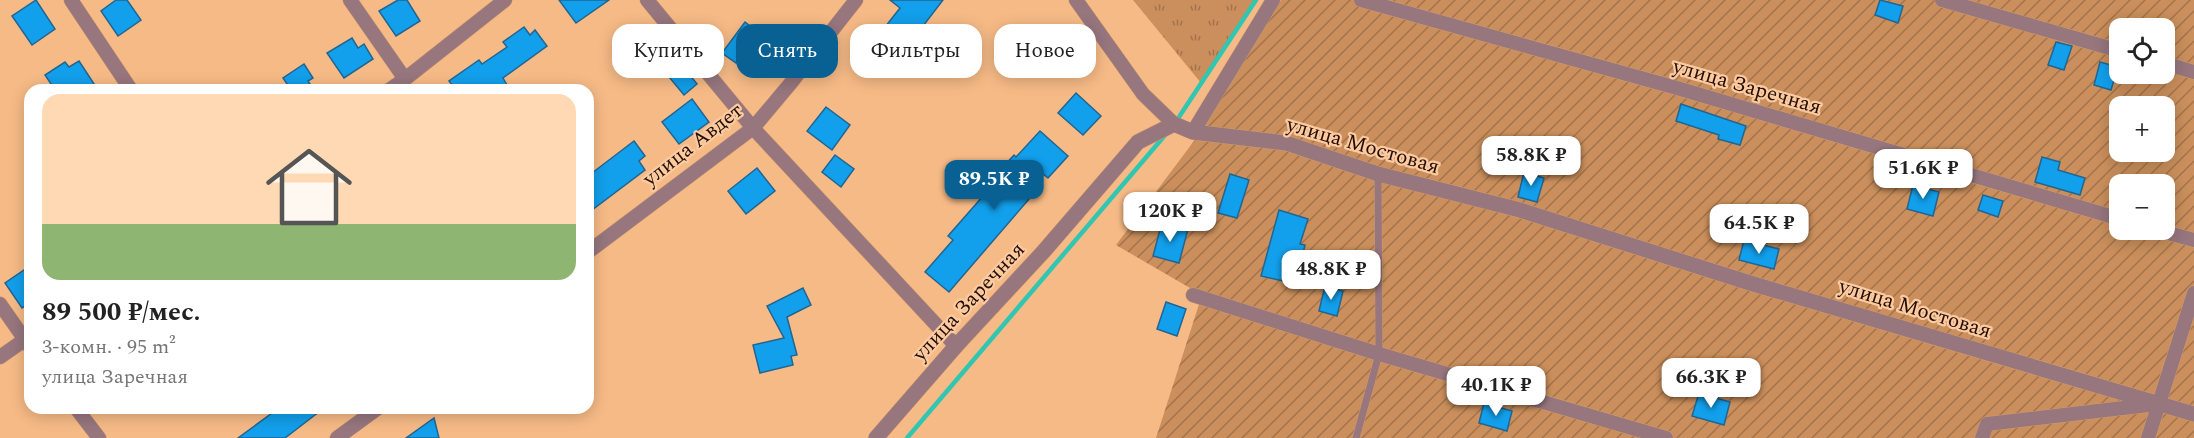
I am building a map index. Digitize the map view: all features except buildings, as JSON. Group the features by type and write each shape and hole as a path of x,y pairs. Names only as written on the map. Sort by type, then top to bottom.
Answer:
{"street":[{"path":"71,0 127,84"},
{"path":"350,0 405,79"},
{"path":"397,84 505,0"},
{"path":"647,0 753,128 956,346"},
{"name":"улица Авдет","path":"594,247 753,128 856,0"},
{"path":"1076,0 1143,94 1174,124"},
{"path":"1193,132 1273,0"},
{"name":"улица Заречная","path":"1360,0 1677,88 2109,216"},
{"path":"1941,0 2109,48"},
{"path":"2175,66 2194,72"},
{"name":"улица Мостовая","path":"1174,124 1193,132 1286,143 1378,174 1520,210 1750,283 2194,414"},
{"name":"улица Заречная","path":"876,438 956,346 1044,251 1138,142 1174,124"},
{"path":"2175,235 2194,240"},
{"path":"2148,438 2194,293"},
{"path":"1193,295 1379,354 1666,438"},
{"path":"0,304 24,336"},
{"path":"0,357 24,343"},
{"path":"1982,438 1987,424 2159,404"},
{"path":"81,414 99,438"},
{"path":"337,438 370,414"}],"lane":[{"path":"1356,438 1379,354 1378,174"}],"green space":[{"path":"1133,0 1254,0 1201,83"},
{"path":"1281,0 2194,0 2194,438 1156,438 1202,295 1116,245 1200,133"}],"waterway":[{"path":"1175,123 1256,0"},
{"path":"907,438 1166,134"}]}
